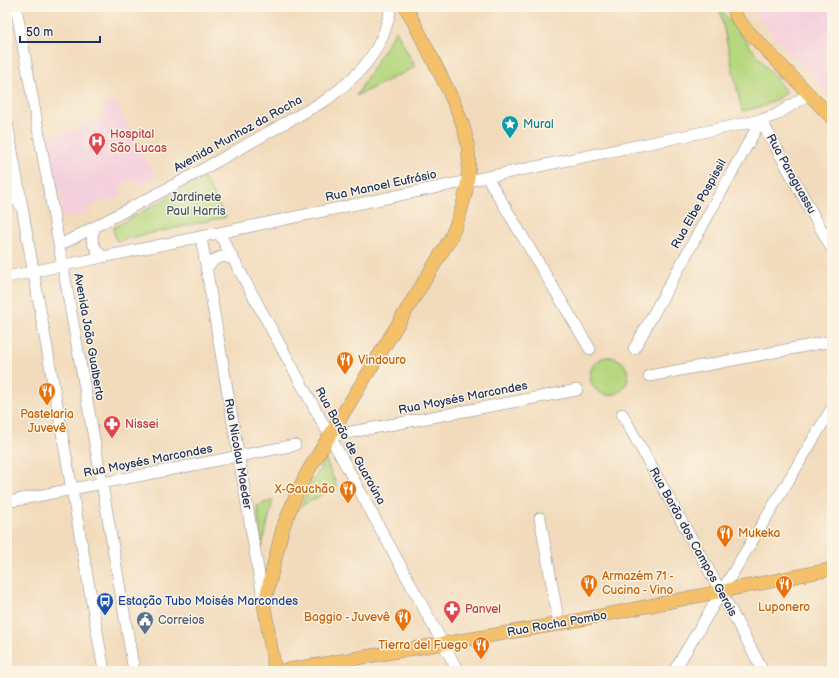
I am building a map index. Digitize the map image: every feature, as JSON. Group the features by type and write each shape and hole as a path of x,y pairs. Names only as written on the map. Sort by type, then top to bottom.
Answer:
{"main road":[{"path":"264,604 283,527 306,477 450,239 461,212 467,181 467,140 461,119 445,84 406,7"},
{"path":"735,13 832,118"},
{"name":"Rua Rocha Pombo","path":"280,671 559,624 832,569"},
{"name":"Rua Nicolau Maeder","path":"264,604 275,671"}],"street":[{"name":"Avenida João Gualberto","path":"16,7 60,246 134,671"},
{"name":"Avenida Munhoz da Rocha","path":"60,246 191,176 311,109 342,88 370,60 378,47 382,40 391,7"},
{"path":"761,120 776,115 809,94"},
{"name":"Rua Manoel Eufrásio","path":"7,277 761,120"},
{"name":"Rua Paraguassu","path":"761,120 832,249"},
{"name":"Rua Elbe Pospissil","path":"634,349 761,120"},
{"path":"7,122 104,671"},
{"path":"487,177 590,349"},
{"path":"7,188 22,207"},
{"path":"95,227 92,234 92,242 96,250 103,257"},
{"name":"Rua Barão de Guaraúna","path":"219,233 458,671"},
{"name":"Rua Nicolau Maeder","path":"200,237 264,604"},
{"path":"206,270 214,260 221,256 228,256 233,259"},
{"path":"649,376 832,341"},
{"name":"Rua Moysés Marcondes","path":"330,436 577,390"},
{"path":"674,671 832,408"},
{"name":"Rua Barão dos Campos Gerais","path":"622,414 764,671"},
{"name":"Rua Moysés Marcondes","path":"7,502 295,445"},
{"path":"540,518 559,624"}],"shaded area":[{"path":"751,7 832,7 832,90 828,93 754,14"},
{"name":"Hospital São Lucas","path":"115,100 155,177 139,186 134,177 119,187 122,195 109,201 108,198 87,208 88,211 69,218 65,217 63,216 58,197 65,195 64,190 57,191 46,136 70,131 106,116 102,107"}],"green space":[{"path":"719,7 787,93 764,106 742,111"},
{"path":"396,30 415,67 356,96"},
{"name":"Jardinete Paul Harris","path":"204,178 226,217 116,241 113,228"},
{"path":"609,357 619,360 625,366 628,376 625,386 619,392 609,395 599,392 593,386 590,376 593,366 599,360"},
{"path":"325,458 337,486 300,507"},
{"path":"273,500 262,546 257,506"}],"place":[{"name":"Mural","path":"510,139"},
{"name":"Hospital São Lucas","path":"97,156"},
{"name":"Vindouro","path":"345,375"},
{"name":"Pastelaria Juvevê","path":"47,406"},
{"name":"Nissei","path":"112,439"},
{"name":"X-Gauchão","path":"348,504"},
{"name":"Mukeka","path":"725,548"},
{"name":"Armazém 71 - Cucina - Vino","path":"589,598"},
{"name":"Luponero","path":"784,599"},
{"name":"Estação Tubo Moisés Marcondes","path":"105,616"},
{"name":"Panvel","path":"452,624"},
{"name":"Baggio - Juvevê","path":"403,632"},
{"name":"Correios","path":"145,635"},
{"name":"Tierra del Fuego","path":"481,660"}]}
